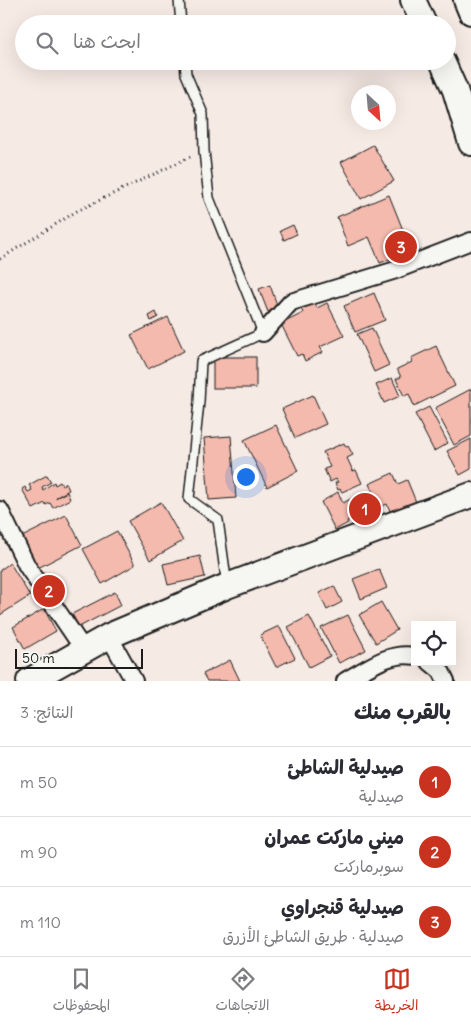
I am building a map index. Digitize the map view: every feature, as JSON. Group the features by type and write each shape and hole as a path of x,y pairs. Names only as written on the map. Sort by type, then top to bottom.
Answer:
{"main road":[{"path":"413,0 420,15"},
{"path":"466,0 471,12"},
{"path":"446,70 455,90 471,143"},
{"path":"30,681 109,636 227,586 471,495"}],"street":[{"path":"263,333 292,302 396,270 471,241"},
{"path":"0,510 27,566 84,650"},
{"path":"109,636 134,681"},
{"path":"345,681 389,658 398,655 411,656"},
{"path":"435,666 441,671 446,681"}],"lane":[{"path":"178,0 180,15"},
{"path":"186,70 203,114 204,151 209,198 263,333 201,361 199,402 189,499 218,520 227,586"}],"path":[{"path":"0,259 78,211 204,151"}],"building":[{"path":"373,145 394,181 361,199 341,162"},
{"path":"389,195 411,250 380,263 369,237 348,246 337,217"},
{"path":"293,225 297,234 284,240 280,231"},
{"path":"270,285 278,308 268,312 259,289"},
{"path":"374,293 385,320 355,332 344,306"},
{"path":"313,300 317,308 327,303 344,336 320,347 323,352 305,361 302,354 297,356 281,324 303,313 300,306"},
{"path":"156,312 158,317 151,321 149,316"},
{"path":"168,317 184,351 148,369 131,335"},
{"path":"372,328 389,365 374,372 357,334"},
{"path":"436,346 455,386 414,406 409,394 404,396 396,379 401,377 397,369 412,362 411,358"},
{"path":"213,357 256,357 256,388 213,388"},
{"path":"392,378 400,396 384,403 376,385"},
{"path":"471,389 471,436 454,445 435,408"},
{"path":"313,395 326,424 295,438 282,409"},
{"path":"429,407 448,443 434,451 415,414"},
{"path":"276,425 298,471 267,487 244,440"},
{"path":"231,436 236,498 209,500 204,438"},
{"path":"471,439 471,469 460,475 447,451"},
{"path":"344,443 353,455 347,458 353,471 356,470 362,483 342,492 340,489 338,490 335,483 338,482 336,479 330,482 324,469 330,467 323,452"},
{"path":"393,473 398,484 407,480 416,502 391,513 387,504 380,507 369,484"},
{"path":"47,475 51,482 42,487 43,490 54,482 55,485 60,482 62,485 66,483 69,490 55,498 67,492 70,499 53,508 50,503 46,505 45,503 33,509 22,489 25,487 28,492 32,490 29,485"},
{"path":"338,492 343,503 360,494 368,510 335,530 321,502"},
{"path":"161,502 183,541 150,560 128,521"},
{"path":"66,515 82,545 36,569 20,538"},
{"path":"117,531 135,565 102,584 83,549"},
{"path":"200,556 205,577 168,585 163,564"},
{"path":"10,563 30,596 0,615 0,570"},
{"path":"379,569 387,588 361,599 353,579"},
{"path":"334,586 342,602 327,610 319,593"},
{"path":"115,592 121,605 79,627 72,614"},
{"path":"381,602 397,630 376,643 359,615"},
{"path":"44,609 56,631 25,649 13,627"},
{"path":"348,615 366,650 339,663 321,628"},
{"path":"309,616 330,656 309,667 288,627"},
{"path":"279,626 295,658 276,667 260,635"},
{"path":"230,660 240,681 207,681 203,674"}],"place":[{"name":"صيدلية قنجراوي","path":"401,247"},
{"name":"صيدلية الشاطئ","path":"365,509"},
{"name":"ميني ماركت عمران","path":"49,591"}]}
